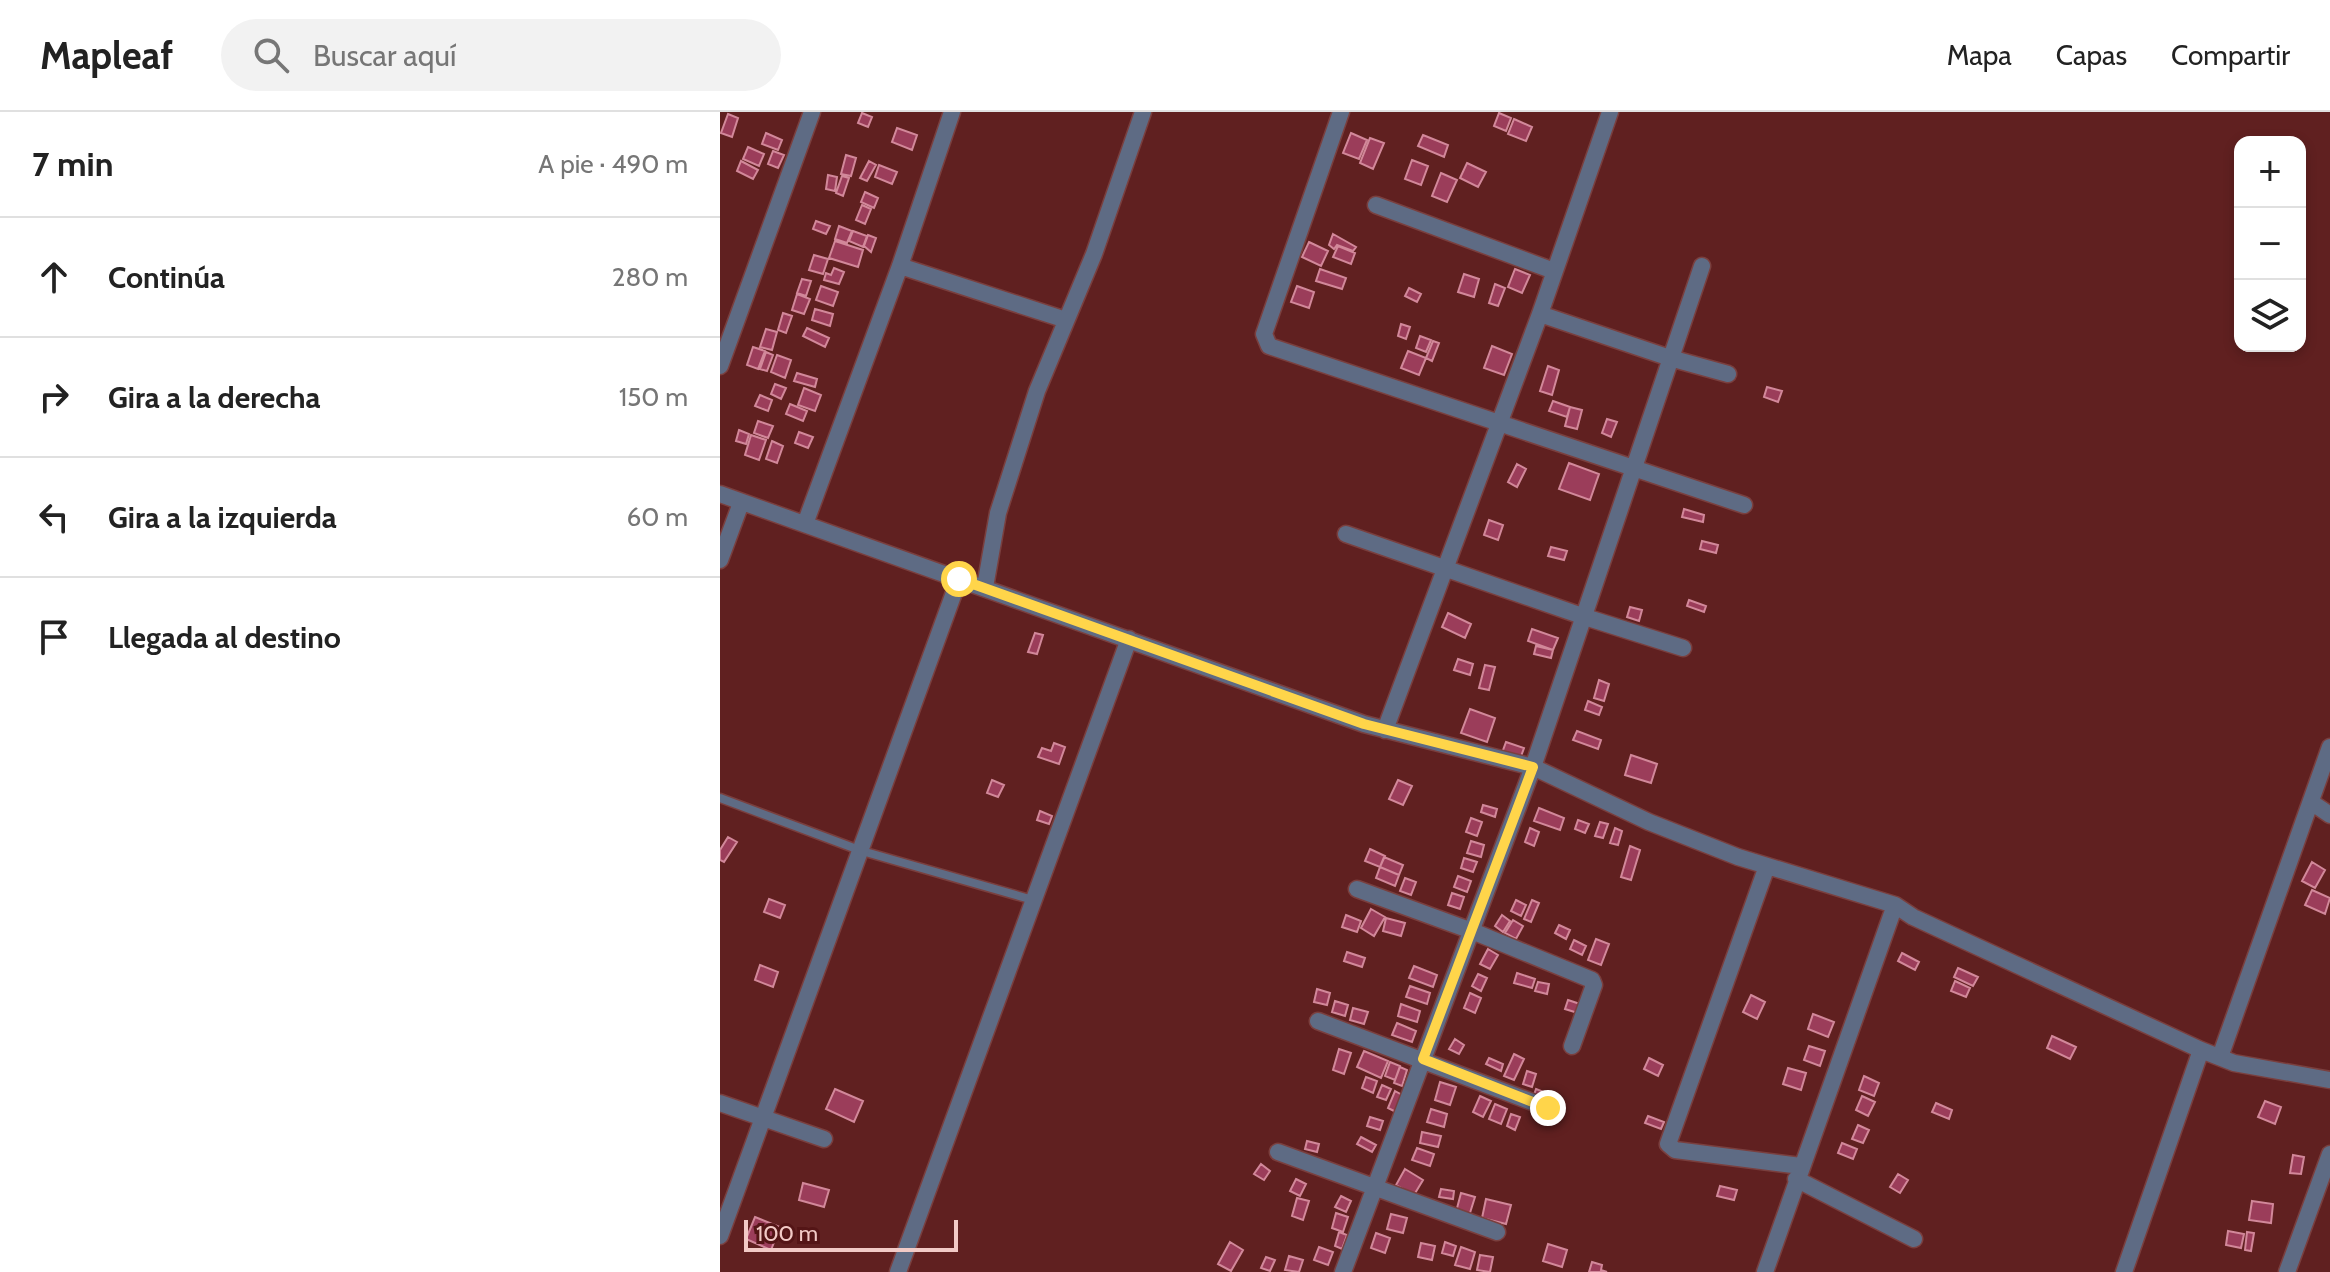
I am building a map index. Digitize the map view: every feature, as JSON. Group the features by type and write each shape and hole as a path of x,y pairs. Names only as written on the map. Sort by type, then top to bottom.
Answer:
{"street":[{"path":"720,366 812,112"},
{"path":"805,524 900,266 952,112"},
{"path":"985,587 998,513 1037,391 1094,254 1143,112"},
{"path":"1341,112 1264,334 1269,346 1744,505"},
{"path":"1385,730 1540,314 1606,113"},
{"path":"1376,205 1554,271"},
{"path":"900,266 1066,320"},
{"path":"1343,1272 1533,767 1702,266"},
{"path":"1540,314 1728,374"},
{"path":"720,494 1364,724 1533,767 1649,822 1767,866 1895,905 1913,917 2234,1063 2330,1080"},
{"path":"720,560 741,503"},
{"path":"1346,534 1683,648"},
{"path":"720,1236 959,579"},
{"path":"898,1272 1129,639"},
{"path":"2220,1057 2330,747"},
{"path":"2311,802 2330,815"},
{"path":"1767,866 1668,1144 1675,1150 1799,1173 1914,1239"},
{"path":"1357,889 1592,980 1594,985 1572,1046"},
{"path":"1765,1272 1895,905"},
{"path":"1318,1021 1548,1108"},
{"path":"2124,1272 2201,1050"},
{"path":"720,1103 824,1139"},
{"path":"1278,1152 1497,1232"},
{"path":"2287,1272 2330,1154"}],"lane":[{"path":"720,798 862,851 1033,900"}],"building":[{"path":"862,113 872,117 868,127 858,123"},
{"path":"1499,113 1511,118 1506,131 1494,126"},
{"path":"728,114 738,118 732,137 721,133"},
{"path":"1514,119 1532,127 1526,141 1508,134"},
{"path":"897,128 917,135 912,150 892,142"},
{"path":"766,133 782,140 778,150 762,144"},
{"path":"1351,133 1367,140 1359,159 1343,153"},
{"path":"1423,135 1448,145 1444,157 1418,146"},
{"path":"1370,138 1384,143 1373,169 1360,163"},
{"path":"748,147 764,154 759,166 743,159"},
{"path":"773,151 784,155 778,168 768,164"},
{"path":"846,155 856,158 851,176 841,174"},
{"path":"1412,160 1428,166 1421,185 1405,179"},
{"path":"741,161 758,170 753,179 737,171"},
{"path":"869,161 876,165 867,181 860,178"},
{"path":"1467,163 1486,172 1478,187 1460,178"},
{"path":"879,165 897,172 892,184 875,177"},
{"path":"1441,173 1457,180 1447,202 1432,196"},
{"path":"828,175 837,177 835,191 826,189"},
{"path":"842,176 849,178 843,196 836,193"},
{"path":"865,192 878,198 874,208 861,202"},
{"path":"862,205 871,209 865,224 856,220"},
{"path":"816,221 830,226 826,234 813,229"},
{"path":"839,226 852,231 847,243 835,239"},
{"path":"853,231 867,236 863,247 849,241"},
{"path":"1333,234 1356,247 1353,251 1337,245 1334,249 1329,245"},
{"path":"868,235 876,238 871,252 864,246"},
{"path":"835,241 863,250 858,267 829,258"},
{"path":"1309,242 1328,251 1321,266 1302,257"},
{"path":"1338,246 1355,253 1351,264 1333,257"},
{"path":"814,255 828,259 823,274 809,270"},
{"path":"834,268 844,272 839,284 824,280 826,273 831,275"},
{"path":"1320,269 1346,278 1342,289 1316,281"},
{"path":"1515,269 1530,275 1522,293 1508,287"},
{"path":"1464,274 1479,279 1474,297 1458,292"},
{"path":"802,279 811,281 806,296 797,293"},
{"path":"1495,284 1505,288 1498,306 1489,303"},
{"path":"821,286 838,292 833,306 816,300"},
{"path":"1297,286 1314,292 1309,308 1291,302"},
{"path":"1409,288 1421,294 1417,302 1405,296"},
{"path":"797,294 810,299 804,314 792,310"},
{"path":"815,309 833,314 830,326 812,320"},
{"path":"783,313 792,316 786,333 778,330"},
{"path":"1401,324 1410,327 1406,339 1398,336"},
{"path":"807,328 829,338 825,347 803,336"},
{"path":"766,329 777,332 772,350 760,347"},
{"path":"1420,336 1431,340 1426,352 1416,348"},
{"path":"1433,341 1439,343 1432,361 1426,358"},
{"path":"1492,346 1512,354 1504,375 1484,368"},
{"path":"753,347 765,351 758,369 747,365"},
{"path":"1408,351 1426,358 1419,375 1401,368"},
{"path":"766,352 773,355 767,371 760,369"},
{"path":"777,355 791,360 785,378 771,372"},
{"path":"1548,366 1559,370 1552,395 1540,391"},
{"path":"797,373 817,379 815,387 794,381"},
{"path":"775,384 786,388 781,399 771,394"},
{"path":"1767,387 1782,391 1778,402 1764,397"},
{"path":"804,388 821,395 815,411 798,405"},
{"path":"760,395 772,400 768,411 755,406"},
{"path":"1553,401 1570,407 1567,417 1549,411"},
{"path":"790,404 807,411 803,421 786,414"},
{"path":"1570,407 1582,410 1577,429 1565,426"},
{"path":"1607,419 1617,422 1611,437 1602,433"},
{"path":"758,421 773,426 768,438 754,433"},
{"path":"739,430 749,434 746,444 736,441"},
{"path":"799,432 813,437 808,448 795,443"},
{"path":"751,435 766,440 759,460 745,455"},
{"path":"772,441 783,446 777,463 766,459"},
{"path":"1569,463 1599,474 1590,500 1559,489"},
{"path":"1517,464 1526,469 1517,487 1508,482"},
{"path":"1684,509 1704,515 1703,522 1682,517"},
{"path":"1489,520 1503,525 1498,540 1484,535"},
{"path":"1702,541 1718,545 1716,553 1700,549"},
{"path":"1551,547 1567,551 1564,560 1548,556"},
{"path":"1689,600 1706,606 1704,612 1687,606"},
{"path":"1630,607 1642,610 1639,621 1627,617"},
{"path":"1448,613 1471,624 1465,638 1442,627"},
{"path":"1532,629 1558,638 1553,650 1528,641"},
{"path":"1035,633 1043,635 1037,654 1028,652"},
{"path":"1536,646 1553,650 1551,658 1534,654"},
{"path":"1458,659 1473,664 1470,675 1454,670"},
{"path":"1485,665 1495,667 1489,690 1479,688"},
{"path":"1599,680 1609,684 1604,701 1594,698"},
{"path":"1588,701 1602,707 1599,715 1585,710"},
{"path":"1470,709 1495,718 1487,742 1461,733"},
{"path":"1577,731 1601,740 1598,749 1573,740"},
{"path":"1506,742 1524,748 1520,759 1502,753"},
{"path":"1054,743 1065,747 1059,764 1038,757 1042,748 1051,751"},
{"path":"1631,755 1657,764 1651,783 1625,775"},
{"path":"992,780 1004,785 998,797 987,793"},
{"path":"1398,780 1412,786 1403,805 1389,799"},
{"path":"1483,805 1497,809 1495,817 1481,812"},
{"path":"1539,808 1564,818 1560,830 1534,821"},
{"path":"1040,811 1052,816 1049,824 1037,820"},
{"path":"1471,818 1482,822 1477,836 1466,832"},
{"path":"1578,820 1589,824 1585,833 1575,829"},
{"path":"1600,822 1608,824 1603,838 1595,836"},
{"path":"1530,828 1539,832 1534,846 1525,842"},
{"path":"1615,828 1622,831 1618,845 1610,843"},
{"path":"728,837 737,842 724,862 720,860 720,850"},
{"path":"1471,841 1484,845 1481,857 1467,853"},
{"path":"1630,846 1640,850 1631,880 1621,877"},
{"path":"1370,849 1385,856 1380,867 1365,861"},
{"path":"1384,857 1403,865 1399,875 1380,867"},
{"path":"1464,858 1477,862 1473,872 1461,868"},
{"path":"2312,862 2325,870 2315,888 2302,881"},
{"path":"1380,867 1399,875 1395,886 1376,878"},
{"path":"1458,876 1471,881 1467,892 1454,887"},
{"path":"1405,878 1416,882 1411,895 1400,891"},
{"path":"2312,890 2330,898 2325,914 2305,905"},
{"path":"1452,893 1464,897 1460,909 1448,905"},
{"path":"769,899 785,905 780,918 764,912"},
{"path":"1516,900 1526,905 1521,916 1511,911"},
{"path":"1532,900 1539,903 1531,922 1524,919"},
{"path":"1371,909 1385,917 1374,936 1361,928"},
{"path":"1346,915 1361,921 1357,932 1342,927"},
{"path":"1502,915 1510,921 1503,932 1495,926"},
{"path":"1386,918 1405,923 1401,936 1383,931"},
{"path":"1513,920 1523,926 1516,939 1505,933"},
{"path":"1559,925 1570,930 1566,939 1555,933"},
{"path":"1596,939 1609,944 1601,965 1588,960"},
{"path":"1574,940 1586,946 1582,955 1570,949"},
{"path":"1488,949 1498,955 1490,969 1480,964"},
{"path":"1347,952 1365,958 1362,967 1344,961"},
{"path":"1902,953 1919,962 1915,970 1898,961"},
{"path":"760,965 778,972 773,987 755,980"},
{"path":"1414,966 1437,975 1433,987 1409,978"},
{"path":"1958,968 1978,977 1973,986 1954,977"},
{"path":"1517,973 1535,979 1532,988 1514,983"},
{"path":"1478,974 1487,978 1481,991 1472,986"},
{"path":"1955,981 1970,988 1966,997 1951,991"},
{"path":"1538,982 1549,984 1547,994 1535,991"},
{"path":"1410,986 1430,993 1427,1004 1406,997"},
{"path":"1317,989 1330,993 1327,1005 1314,1002"},
{"path":"1470,993 1481,998 1475,1013 1464,1008"},
{"path":"1751,995 1765,1002 1757,1019 1743,1012"},
{"path":"1568,1000 1583,1005 1581,1014 1565,1009"},
{"path":"1335,1001 1348,1005 1345,1016 1332,1012"},
{"path":"1401,1004 1420,1011 1417,1022 1398,1016"},
{"path":"1353,1008 1368,1012 1364,1024 1350,1020"},
{"path":"1813,1014 1834,1022 1828,1037 1808,1029"},
{"path":"1397,1023 1416,1031 1412,1042 1392,1035"},
{"path":"2052,1036 2076,1047 2070,1059 2047,1048"},
{"path":"1455,1039 1464,1045 1459,1054 1449,1049"},
{"path":"1809,1046 1825,1051 1820,1066 1804,1060"},
{"path":"1339,1049 1351,1053 1344,1074 1333,1070"},
{"path":"1364,1051 1388,1061 1381,1078 1357,1067"},
{"path":"1514,1054 1524,1059 1514,1080 1504,1076"},
{"path":"1489,1058 1503,1064 1501,1071 1486,1064"},
{"path":"1649,1058 1663,1065 1658,1076 1644,1069"},
{"path":"1390,1062 1400,1066 1395,1080 1385,1076"},
{"path":"1400,1067 1407,1070 1402,1086 1394,1083"},
{"path":"1788,1068 1806,1073 1801,1090 1783,1084"},
{"path":"1527,1071 1536,1074 1532,1087 1523,1084"},
{"path":"1864,1076 1879,1083 1874,1096 1859,1090"},
{"path":"1366,1077 1377,1081 1373,1093 1362,1088"},
{"path":"1440,1082 1456,1087 1450,1105 1435,1100"},
{"path":"1382,1085 1391,1089 1386,1100 1377,1097"},
{"path":"835,1089 863,1101 854,1122 826,1109"},
{"path":"1536,1089 1554,1096 1552,1101 1534,1095"},
{"path":"1395,1091 1402,1095 1396,1112 1388,1108"},
{"path":"1480,1096 1491,1101 1483,1117 1473,1112"},
{"path":"1862,1096 1875,1102 1868,1116 1856,1110"},
{"path":"2265,1101 2281,1107 2275,1124 2258,1117"},
{"path":"1936,1103 1952,1110 1949,1119 1932,1112"},
{"path":"1495,1104 1507,1109 1501,1124 1489,1119"},
{"path":"1431,1109 1447,1114 1444,1127 1427,1122"},
{"path":"1511,1114 1520,1117 1515,1130 1507,1126"},
{"path":"1648,1116 1664,1122 1661,1129 1645,1123"},
{"path":"1370,1117 1383,1121 1380,1130 1367,1126"},
{"path":"1858,1125 1869,1130 1863,1143 1852,1139"},
{"path":"1422,1132 1441,1136 1438,1147 1420,1143"},
{"path":"1361,1137 1376,1145 1372,1152 1357,1144"},
{"path":"1307,1141 1319,1144 1317,1152 1305,1149"},
{"path":"1842,1143 1857,1149 1853,1159 1838,1153"},
{"path":"1417,1148 1434,1154 1430,1166 1412,1160"},
{"path":"2293,1155 2304,1157 2301,1174 2290,1173"},
{"path":"1261,1164 1270,1171 1264,1180 1254,1174"},
{"path":"1405,1169 1423,1180 1414,1195 1396,1185"},
{"path":"1898,1174 1908,1180 1900,1193 1890,1187"},
{"path":"1296,1179 1306,1184 1300,1196 1290,1191"},
{"path":"803,1183 829,1190 824,1207 799,1200"},
{"path":"1720,1186 1737,1190 1734,1200 1717,1196"},
{"path":"1441,1189 1454,1191 1453,1199 1439,1197"},
{"path":"1461,1193 1475,1197 1469,1216 1456,1212"},
{"path":"1341,1196 1351,1201 1346,1212 1335,1207"},
{"path":"1297,1198 1309,1201 1303,1220 1292,1216"},
{"path":"1486,1199 1511,1205 1506,1224 1482,1218"},
{"path":"2252,1201 2273,1204 2271,1223 2249,1220"},
{"path":"1336,1213 1348,1217 1343,1232 1332,1228"},
{"path":"1391,1214 1407,1218 1403,1233 1387,1229"},
{"path":"755,1217 780,1227 771,1250 746,1239"},
{"path":"2228,1231 2244,1234 2241,1248 2226,1245"},
{"path":"1339,1232 1347,1235 1342,1249 1335,1246"},
{"path":"2247,1232 2254,1233 2251,1251 2245,1250"},
{"path":"1376,1233 1390,1238 1385,1253 1371,1248"},
{"path":"1230,1242 1243,1250 1231,1271 1218,1264"},
{"path":"1445,1242 1456,1246 1453,1256 1442,1253"},
{"path":"1421,1243 1435,1246 1432,1260 1418,1257"},
{"path":"1548,1244 1567,1250 1562,1267 1543,1261"},
{"path":"1319,1247 1333,1252 1328,1265 1314,1260"},
{"path":"1461,1247 1475,1252 1470,1269 1455,1265"},
{"path":"1480,1255 1493,1257 1490,1272 1477,1270"},
{"path":"1289,1256 1303,1260 1299,1272 1285,1270"},
{"path":"1266,1257 1275,1260 1270,1271 1261,1268"},
{"path":"1592,1262 1602,1265 1601,1270 1607,1272 1589,1272"}],"route":[{"path":"959,579 1364,724 1533,767 1423,1059 1548,1108"}]}
